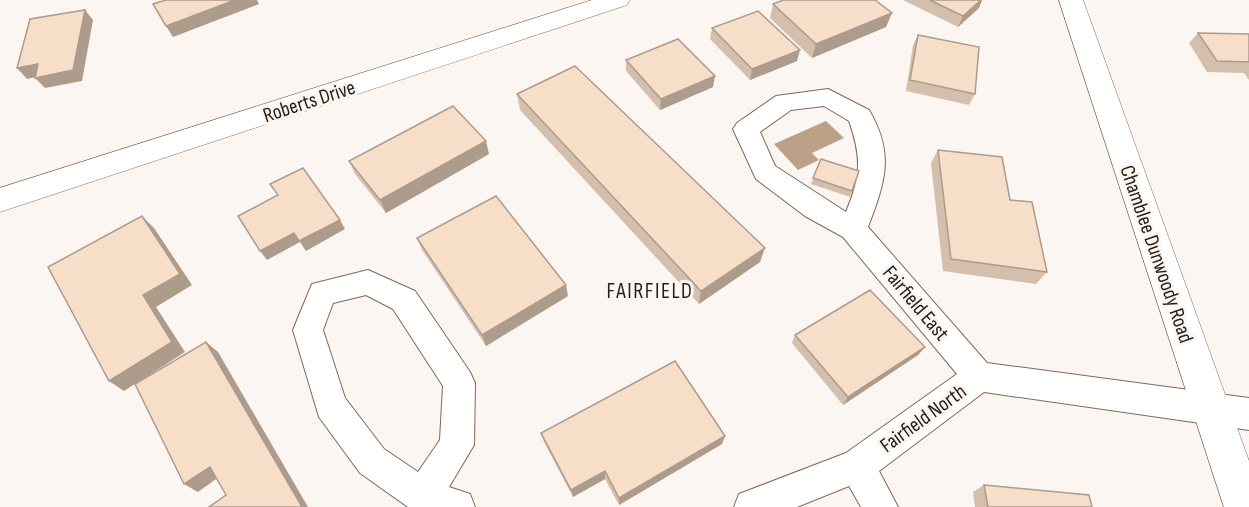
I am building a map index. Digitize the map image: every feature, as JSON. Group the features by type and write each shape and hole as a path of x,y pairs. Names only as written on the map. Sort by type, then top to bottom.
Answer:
{"street":[{"name":"Roberts Drive","path":"0,200 618,0"},
{"name":"Chamblee Dunwoody Road","path":"1071,0 1245,507"},
{"name":"Fairfield East","path":"853,229 871,184 872,151 860,116 828,97 785,102 746,129 765,171 815,208 853,229 978,377"},
{"path":"423,496 457,445 459,383 404,300 368,282 322,293 308,330 331,406 372,461 423,496 457,507"},
{"name":"Fairfield North","path":"752,507 857,466 978,377 1249,414"},
{"path":"857,466 880,507"}],"shaded area":[{"path":"826,121 844,138 812,153 819,160 798,170 774,144"}],"building":[{"path":"166,0 235,0 166,26 153,4"},
{"path":"783,0 875,0 892,13 816,44 773,4"},
{"path":"930,0 981,0 963,16"},
{"path":"85,10 73,70 35,78 38,64 17,68 30,19"},
{"path":"758,11 800,50 752,69 712,28"},
{"path":"1198,33 1249,34 1249,62 1217,61"},
{"path":"918,35 979,47 975,94 910,80"},
{"path":"678,39 715,76 661,99 626,60"},
{"path":"575,66 765,248 701,291 517,94"},
{"path":"453,106 486,141 380,200 349,161"},
{"path":"938,150 1002,157 1010,200 1032,202 1047,272 951,259"},
{"path":"821,159 859,171 852,191 813,178"},
{"path":"303,168 340,220 299,241 294,233 260,251 238,216 278,195 270,184"},
{"path":"496,196 566,285 482,335 417,238"},
{"path":"142,216 180,274 143,295 172,342 109,381 48,267"},
{"path":"870,290 925,347 848,397 795,335"},
{"path":"206,342 302,507 209,507 226,495 210,467 184,484 135,384"},
{"path":"675,361 725,436 619,498 605,471 571,490 541,433"},
{"path":"984,485 1089,495 1092,507 988,507"}],"district":[{"name":"FAIRFIELD","path":"650,290"}]}
